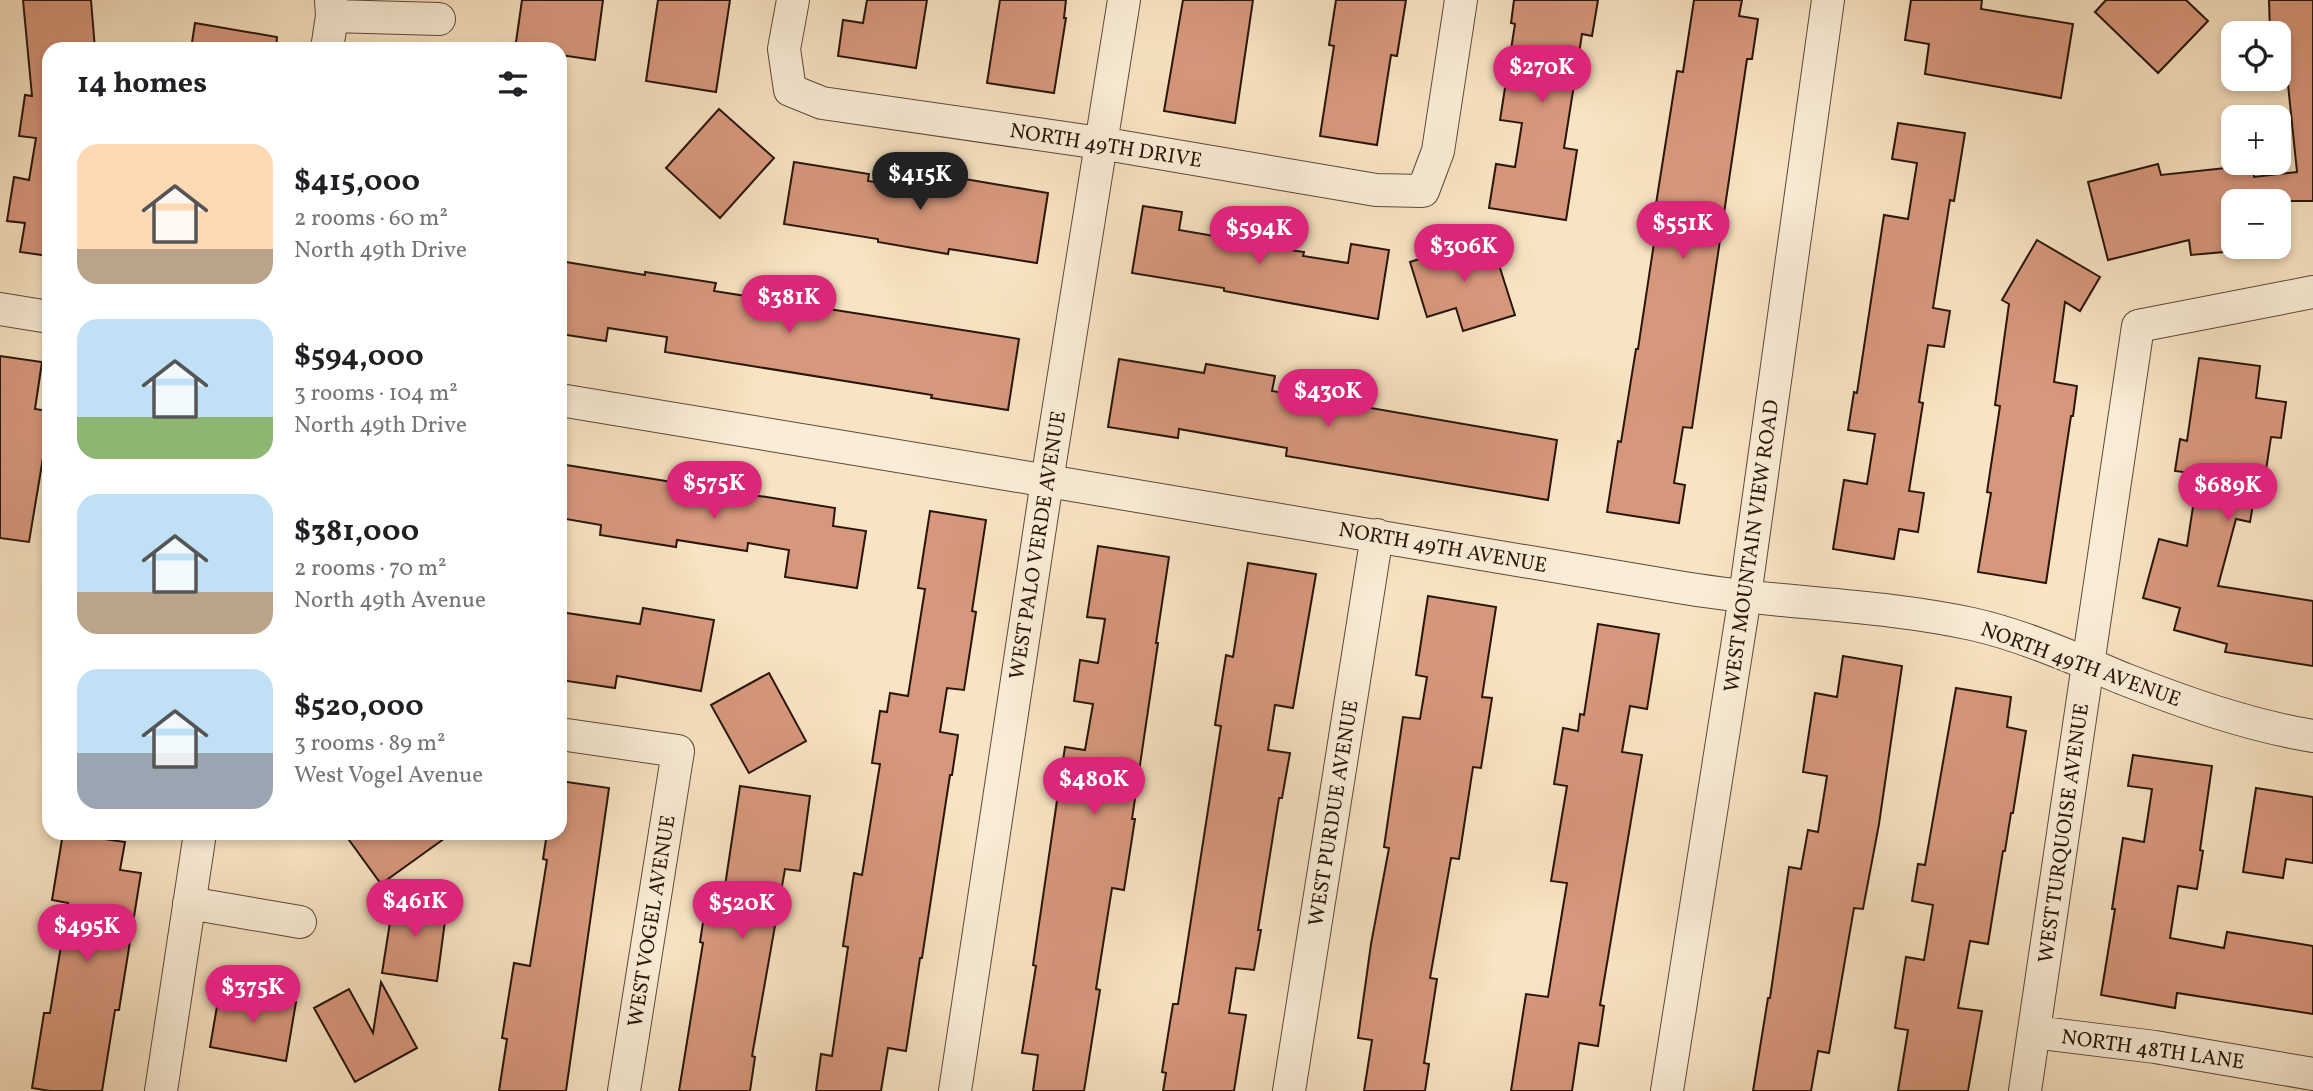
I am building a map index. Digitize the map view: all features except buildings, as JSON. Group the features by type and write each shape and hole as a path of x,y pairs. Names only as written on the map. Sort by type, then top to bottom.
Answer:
{"street":[{"name":"NORTH 49TH DRIVE","path":"793,0 785,49 790,90 822,103 1100,143 1376,190 1423,191 1438,151 1461,0"},
{"name":"WEST PALO VERDE AVENUE","path":"955,1091 1047,481 1124,0"},
{"name":"WEST MOUNTAIN VIEW ROAD","path":"1667,1091 1745,596 1828,0"},
{"path":"328,42 332,8 439,19"},
{"name":"WEST TURQUOISE AVENUE","path":"2025,1091 2138,326 2313,292"},
{"path":"0,309 42,316"},
{"name":"NORTH 49TH AVENUE","path":"567,401 1700,591 1899,612 1975,625 2088,664 2205,710 2273,729 2313,736"},
{"name":"WEST PURDUE AVENUE","path":"1289,1091 1377,535"},
{"name":"WEST VOGEL AVENUE","path":"567,735 678,751 624,1091"},
{"path":"160,1091 199,840"},
{"path":"189,903 300,922"},
{"name":"NORTH 48TH LANE","path":"2034,1032 2155,1046 2313,1074"}]}
